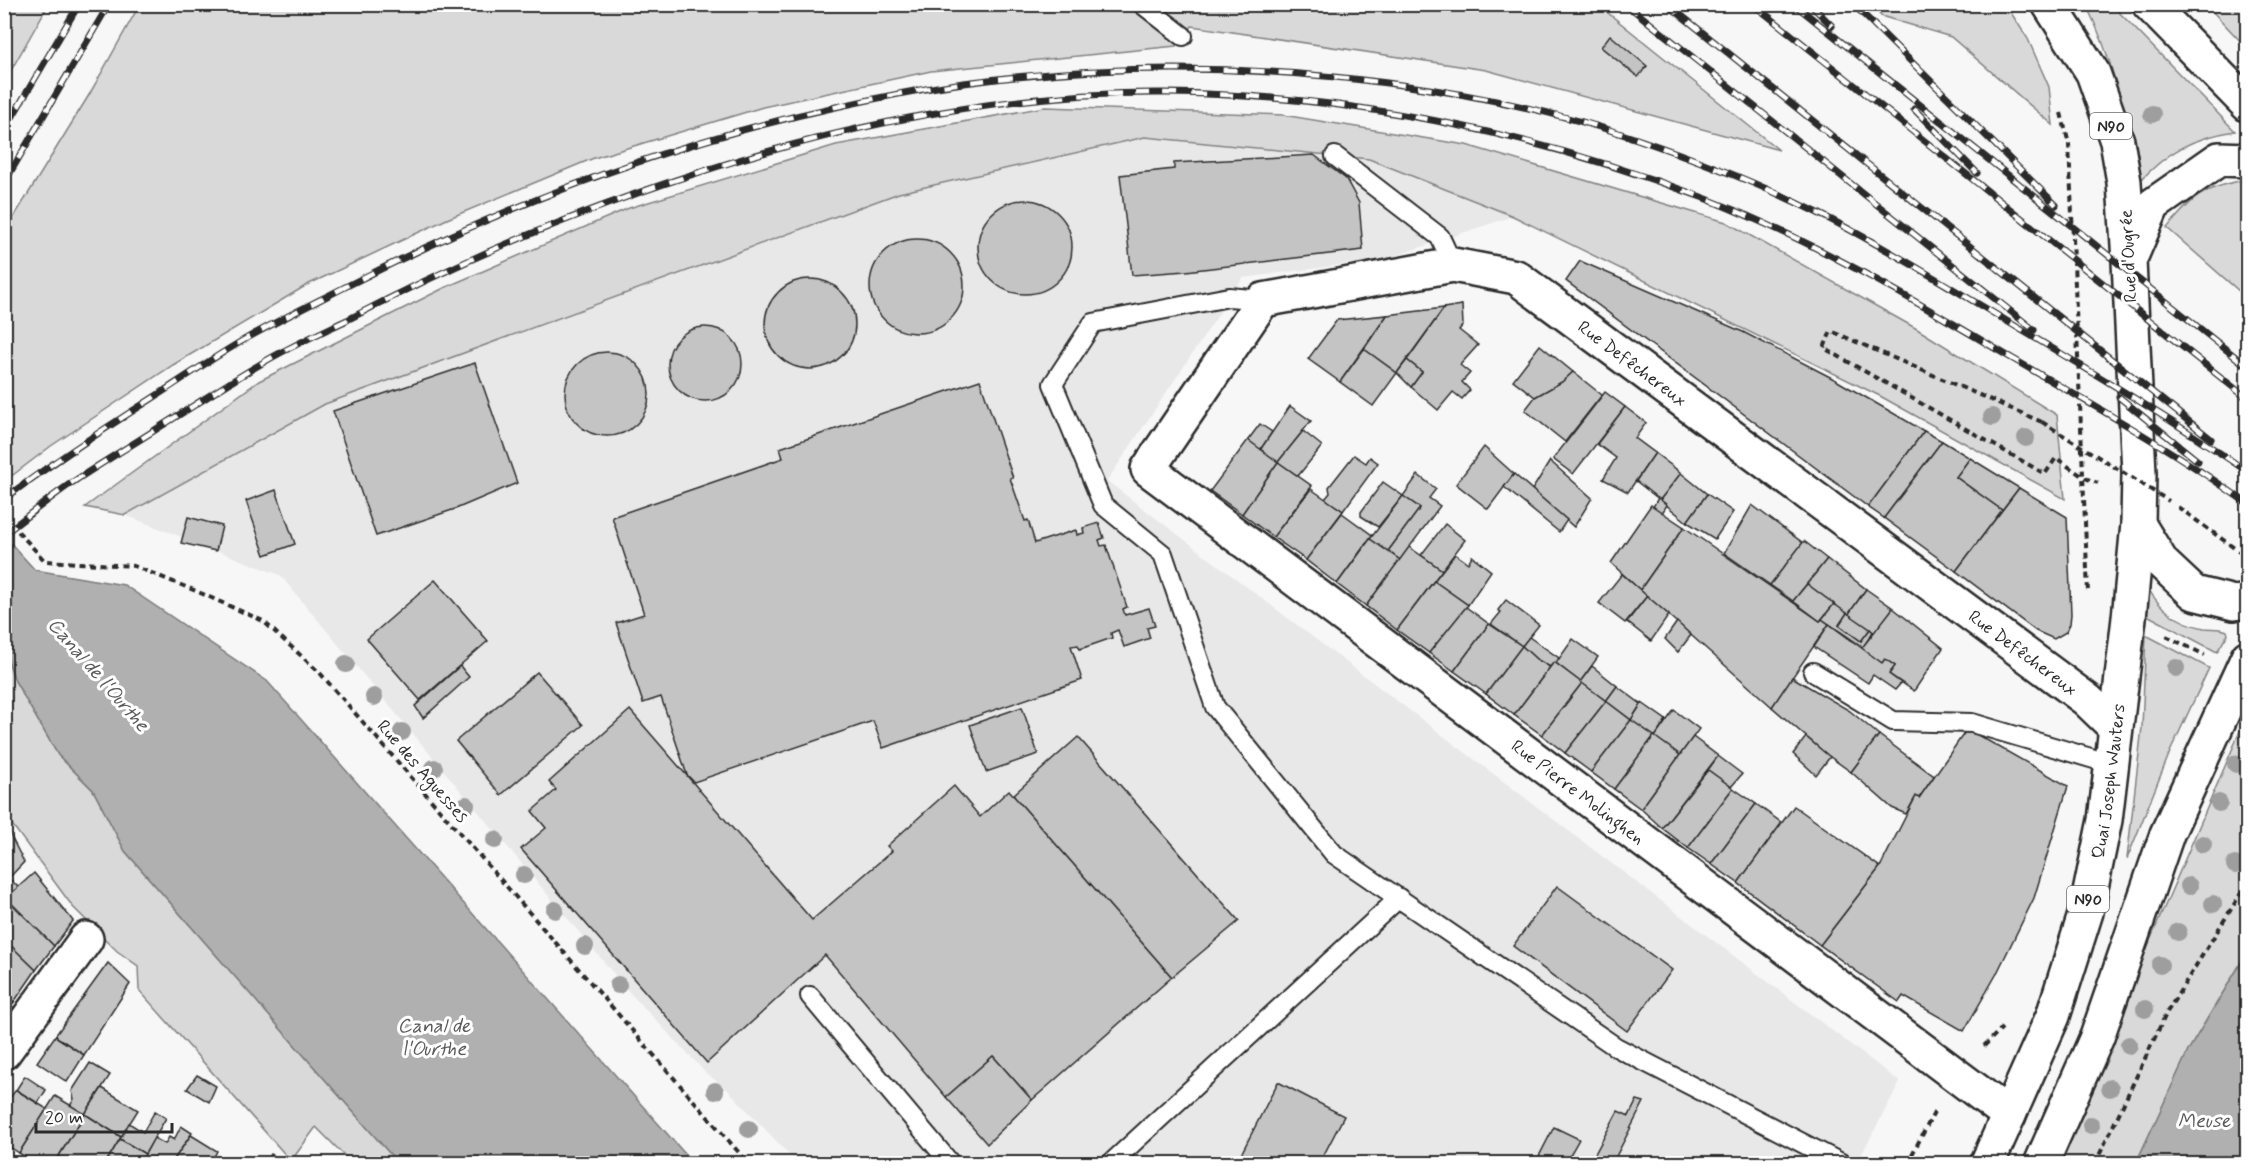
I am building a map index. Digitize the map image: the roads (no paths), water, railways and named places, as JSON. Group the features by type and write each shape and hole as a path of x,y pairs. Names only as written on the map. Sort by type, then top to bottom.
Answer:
{"street":[{"name":"Rue d'Ougrée","path":"2049,4 2092,73 2116,141 2124,182 2139,473 2138,524"},
{"path":"2149,4 2247,105"},
{"name":"N90","path":"2129,261 2153,205 2219,159 2247,160"},
{"name":"Rue Defêchereux","path":"1263,300 1453,266 1516,277 2087,700 2115,727"},
{"name":"Rue Pierre Molinghen","path":"1263,300 1148,469 2009,1115"},
{"path":"2138,524 2162,563 2194,593 2234,603 2247,601"},
{"name":"Quai Joseph Wauters","path":"1987,1164 2053,1016 2086,912 2105,820 2138,524"},
{"path":"2040,1164 2097,1037 2167,834 2244,664"},
{"path":"4,1052 87,939"}],"lane":[{"path":"1142,4 1184,36"},
{"path":"1335,156 1440,237 1453,266"},
{"path":"1263,300 1229,297 1093,322 1053,384 1103,505 1163,554 1215,707 1334,854 1616,1047 1843,1164"},
{"path":"1813,672 1893,721 1972,723 2111,764"},
{"path":"1110,1164 1399,898"},
{"path":"810,996 951,1164"}],"water":[{"name":"Canal de l'Ourthe","path":"4,536 35,570 124,585 267,681 693,1163 398,1163 125,851 93,790 58,755 15,681 5,650"},
{"name":"Meuse","path":"2247,953 2247,1163 2136,1163 2189,1049"}],"railway":[{"path":"4,131 79,4"},
{"path":"4,183 109,4"},
{"path":"1626,4 2034,330"},
{"path":"1667,4 2211,439"},
{"path":"1753,4 2248,399"},
{"path":"1794,4 2248,367"},
{"path":"1810,4 1832,26"},
{"path":"1853,4 2056,205"},
{"path":"4,499 98,433 261,330 466,229 588,180 712,138 906,92 1024,76 1180,69 1335,77 1451,92 1576,120 1706,164 1752,182 1844,226 2135,399 2248,472"},
{"path":"4,534 73,482 270,359 451,269 558,223 704,171 780,148 856,129 933,113 1011,102 1089,95 1166,93 1235,95 1304,101 1440,122 1506,136 1573,154 1704,198 1783,232 1897,291 2130,427 2190,464 2248,504"},
{"path":"1914,109 1977,173"},
{"path":"2119,397 2198,461"}]}
